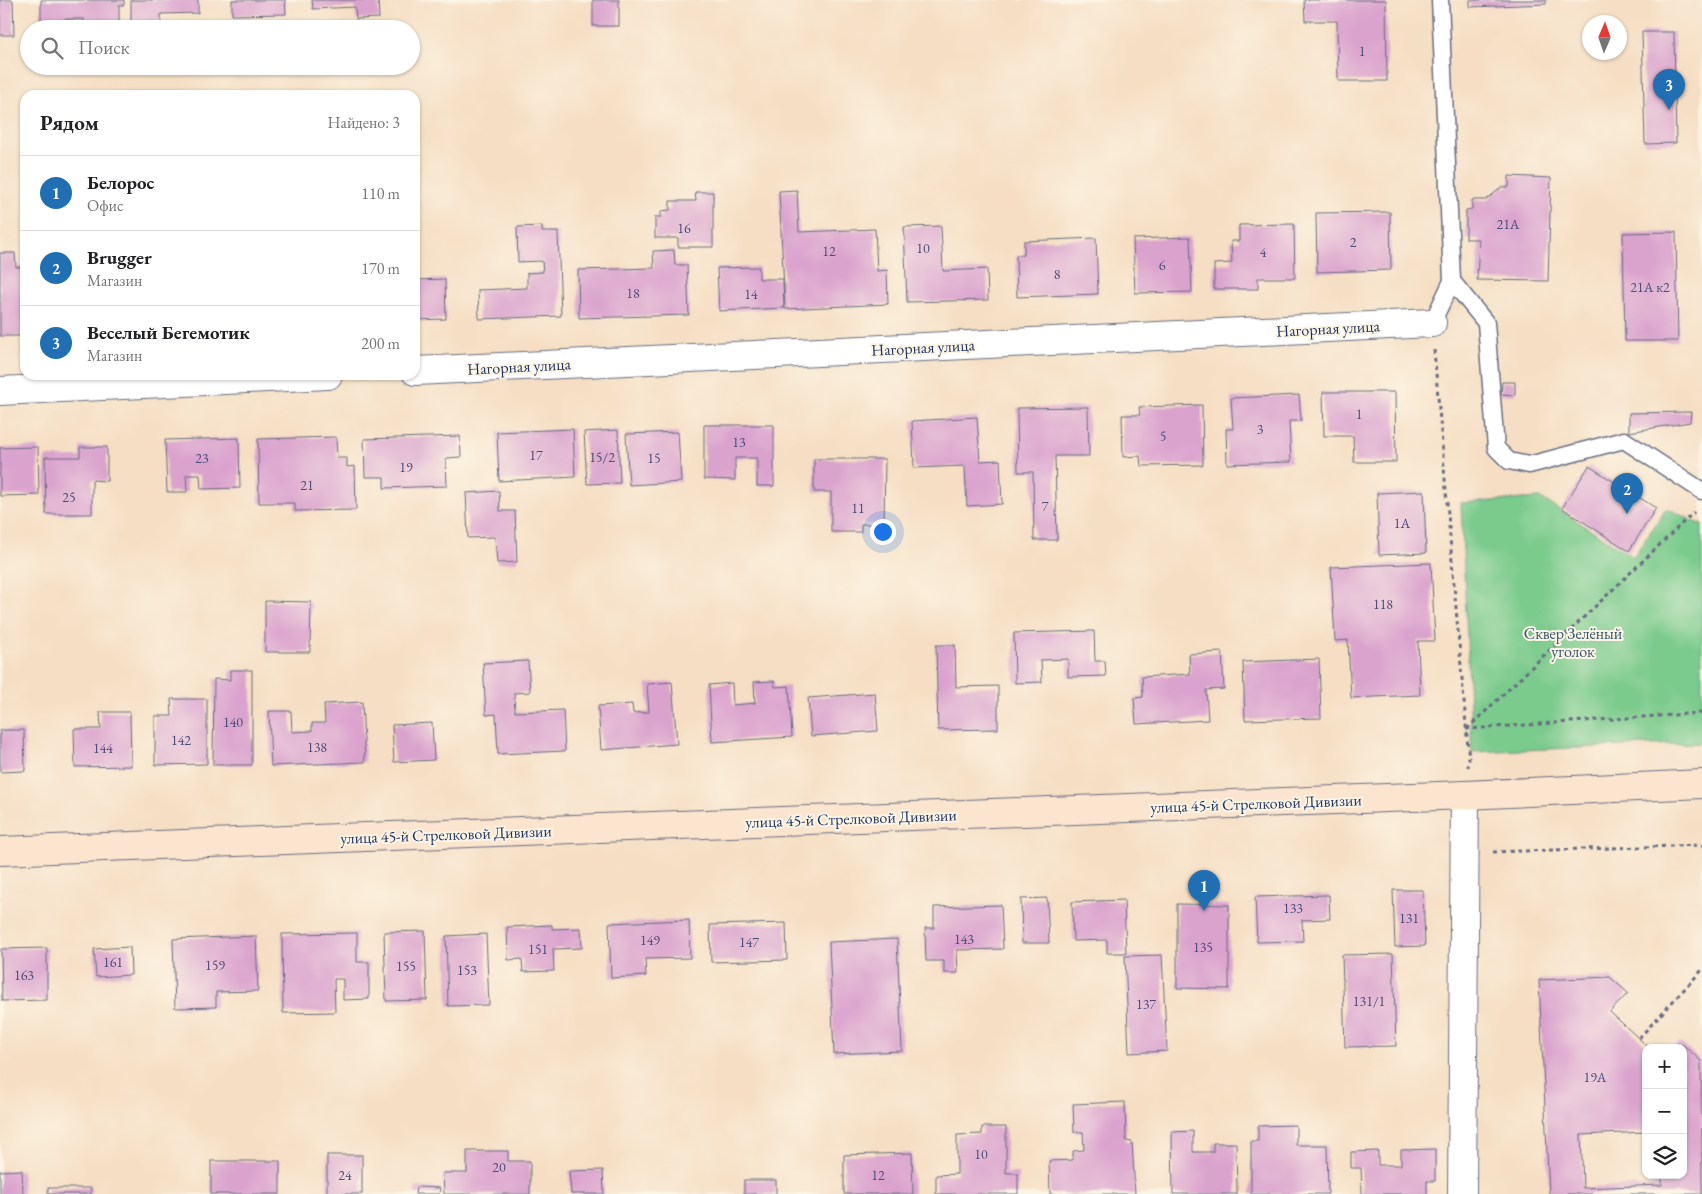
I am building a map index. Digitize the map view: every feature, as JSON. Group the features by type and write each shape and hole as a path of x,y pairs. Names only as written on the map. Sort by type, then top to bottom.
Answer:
{"main road":[{"name":"улица 45-й Стрелковой Дивизии","path":"0,850 1465,795 1702,784"}],"street":[{"name":"Нагорная улица","path":"420,371 1432,323"},
{"path":"0,390 219,380"},
{"path":"1462,1194 1465,795"}],"lane":[{"path":"1432,323 1452,280 1440,0"},
{"path":"1452,280 1486,323 1496,448 1509,461 1529,466 1624,440 1702,491"}],"path":[{"path":"1432,323 1469,760 1465,795"},
{"path":"1466,729 1695,512"},
{"path":"1466,729 1702,713"},
{"path":"1465,853 1702,845"},
{"path":"1639,1038 1702,970"}],"green space":[{"name":"Сквер Зелёный уголок","path":"1541,498 1633,557 1667,508 1702,525 1702,743 1472,752 1461,503"}],"building":[{"path":"0,0 13,0 14,35 0,35"},
{"path":"41,0 124,0 124,5 119,5 119,20 41,20"},
{"path":"131,0 198,0 198,13 161,14 161,20 131,20"},
{"path":"232,0 285,0 286,14 232,15"},
{"path":"312,0 378,0 379,18 356,19 355,7 313,9"},
{"path":"593,0 619,0 619,26 593,26"},
{"path":"1304,0 1386,0 1387,81 1338,81 1337,21 1305,21"},
{"path":"1470,0 1546,0 1546,4 1470,7"},
{"path":"1642,32 1674,32 1676,143 1645,144"},
{"path":"1509,176 1551,178 1548,281 1477,280 1479,239 1466,239 1466,210 1472,209 1472,200 1486,200 1502,187 1509,187"},
{"path":"797,190 799,232 875,229 877,271 887,270 888,304 785,309 779,191"},
{"path":"695,192 713,192 713,247 678,247 678,238 655,238 655,217 661,217 661,211 670,210 670,201 696,201"},
{"path":"1390,212 1391,270 1317,272 1316,213"},
{"path":"1294,224 1295,278 1258,278 1258,289 1214,289 1214,264 1232,263 1231,241 1239,241 1239,225"},
{"path":"542,226 542,232 558,232 561,316 479,319 478,290 527,288 527,273 543,272 542,261 518,262 517,227"},
{"path":"941,226 943,271 987,269 988,300 907,302 904,227"},
{"path":"1676,232 1678,341 1625,341 1623,233"},
{"path":"1190,237 1192,292 1135,293 1133,239"},
{"path":"1096,238 1098,294 1017,297 1016,255 1024,255 1024,241"},
{"path":"674,250 675,265 687,265 689,315 579,318 578,270 654,268 653,251"},
{"path":"0,253 15,253 16,267 20,267 20,336 0,336"},
{"path":"759,267 759,279 783,279 784,308 719,311 717,268"},
{"path":"445,279 446,319 420,320 420,280"},
{"path":"1502,382 1515,382 1515,395 1501,394"},
{"path":"1323,392 1395,392 1396,462 1354,462 1353,436 1324,436"},
{"path":"1299,395 1301,421 1289,421 1291,462 1227,464 1226,429 1233,429 1231,398"},
{"path":"1202,405 1203,465 1141,466 1140,456 1123,457 1122,415 1140,415 1139,407"},
{"path":"1088,407 1089,456 1055,456 1057,540 1034,540 1033,472 1018,472 1017,408"},
{"path":"1691,412 1690,422 1629,432 1629,413"},
{"path":"977,417 980,461 1000,460 1002,504 967,506 965,466 914,468 912,421"},
{"path":"704,425 774,425 774,486 757,486 757,458 735,458 735,480 704,479"},
{"path":"573,429 575,477 499,481 497,432"},
{"path":"618,430 620,483 587,484 584,432"},
{"path":"678,432 681,482 629,485 626,434"},
{"path":"460,436 461,457 446,458 447,486 384,488 384,477 365,477 364,439"},
{"path":"336,437 337,458 347,458 347,467 355,466 356,510 295,511 295,503 259,503 258,439"},
{"path":"239,438 240,488 201,489 200,475 186,475 187,492 167,492 165,440"},
{"path":"38,447 39,495 0,496 0,448"},
{"path":"80,447 107,447 107,481 92,480 92,514 46,514 45,457 80,457"},
{"path":"814,459 885,459 884,524 861,524 861,532 831,532 831,492 814,492"},
{"path":"1589,466 1656,508 1629,551 1562,508"},
{"path":"499,491 500,511 515,511 517,562 497,563 495,537 468,538 466,493"},
{"path":"1424,491 1426,553 1379,555 1377,493"},
{"path":"1431,563 1435,641 1418,641 1420,695 1351,698 1348,640 1335,641 1331,567"},
{"path":"265,601 311,602 310,652 265,652"},
{"path":"1094,631 1095,661 1105,661 1106,676 1068,677 1068,659 1041,660 1042,682 1015,683 1014,633"},
{"path":"936,645 955,645 956,687 998,686 998,729 938,730"},
{"path":"1222,652 1224,689 1206,690 1208,720 1136,724 1134,698 1143,697 1142,677 1190,674 1189,654"},
{"path":"1319,659 1321,718 1245,720 1243,662"},
{"path":"528,661 530,692 514,693 515,712 563,710 565,751 498,754 496,714 486,715 483,663"},
{"path":"230,670 252,670 252,765 213,765 214,679 230,680"},
{"path":"774,681 775,687 789,686 792,737 712,742 709,685 732,683 733,705 755,703 754,682"},
{"path":"672,682 677,744 601,750 598,706 632,704 633,713 649,712 647,684"},
{"path":"875,693 878,731 811,736 808,698"},
{"path":"171,699 207,699 207,764 155,765 155,716 172,716"},
{"path":"362,702 365,762 271,766 269,711 291,711 292,732 312,731 312,723 325,723 324,704"},
{"path":"100,712 130,712 131,766 75,767 74,729 101,729"},
{"path":"432,723 434,760 394,762 392,725"},
{"path":"0,730 24,730 25,771 0,772"},
{"path":"1393,890 1423,890 1425,946 1395,947"},
{"path":"1329,895 1330,919 1302,920 1303,941 1257,942 1255,897"},
{"path":"1047,898 1049,943 1022,943 1021,899"},
{"path":"1124,900 1126,953 1107,953 1107,940 1073,941 1072,902"},
{"path":"1177,904 1229,905 1229,989 1177,988"},
{"path":"1001,905 1003,949 957,950 958,973 944,973 944,961 926,961 925,928 934,928 934,907"},
{"path":"689,920 690,958 645,959 646,976 611,978 609,923"},
{"path":"786,923 787,960 711,962 710,925"},
{"path":"552,925 552,929 581,928 582,948 553,949 554,971 523,972 522,959 508,960 507,927"},
{"path":"425,931 427,1000 386,1001 384,932"},
{"path":"357,933 357,962 369,962 369,999 343,1000 343,979 334,979 335,1012 283,1013 282,934"},
{"path":"486,934 489,1005 448,1006 446,936"},
{"path":"256,936 258,991 216,992 216,1007 175,1008 173,939"},
{"path":"897,939 902,1051 834,1054 829,942"},
{"path":"130,947 131,975 96,977 94,949"},
{"path":"47,948 47,1000 2,1001 1,949"},
{"path":"1393,954 1396,1046 1345,1047 1342,955"},
{"path":"1162,955 1167,1051 1129,1053 1125,956"},
{"path":"1610,977 1628,993 1610,1012 1645,1044 1642,1044 1642,1132 1581,1135 1583,1188 1662,1185 1662,1179 1687,1179 1687,1048 1701,1061 1702,1194 1549,1194 1539,980"},
{"path":"1125,1102 1126,1141 1132,1142 1135,1194 1050,1194 1049,1161 1073,1160 1073,1151 1084,1150 1083,1132 1074,1132 1073,1104"},
{"path":"1296,1125 1296,1145 1327,1145 1328,1194 1251,1194 1251,1141 1258,1141 1258,1126"},
{"path":"982,1127 1006,1127 1006,1173 1018,1173 1018,1194 936,1194 936,1175 957,1174 957,1135 982,1134"},
{"path":"1193,1131 1193,1152 1213,1152 1213,1143 1236,1143 1237,1194 1173,1194 1172,1132"},
{"path":"1435,1149 1435,1181 1427,1181 1427,1194 1362,1194 1361,1168 1351,1168 1351,1152 1378,1151 1378,1165 1401,1165 1401,1150"},
{"path":"467,1151 508,1151 508,1161 530,1161 530,1194 444,1194 443,1173 467,1173"},
{"path":"912,1153 913,1194 844,1194 844,1155"},
{"path":"327,1155 362,1155 362,1194 327,1194"},
{"path":"211,1161 280,1161 280,1194 211,1194"},
{"path":"22,1170 23,1194 0,1194 0,1171"},
{"path":"603,1170 604,1194 571,1194 569,1171"},
{"path":"744,1180 776,1180 776,1194 744,1194"},
{"path":"416,1187 440,1188 439,1194 415,1194"},
{"path":"48,1188 91,1188 91,1194 48,1194"}],"place":[{"name":"Веселый Бегемотик","path":"1669,110"},
{"name":"Brugger","path":"1627,514"},
{"name":"Белорос","path":"1204,911"}]}
